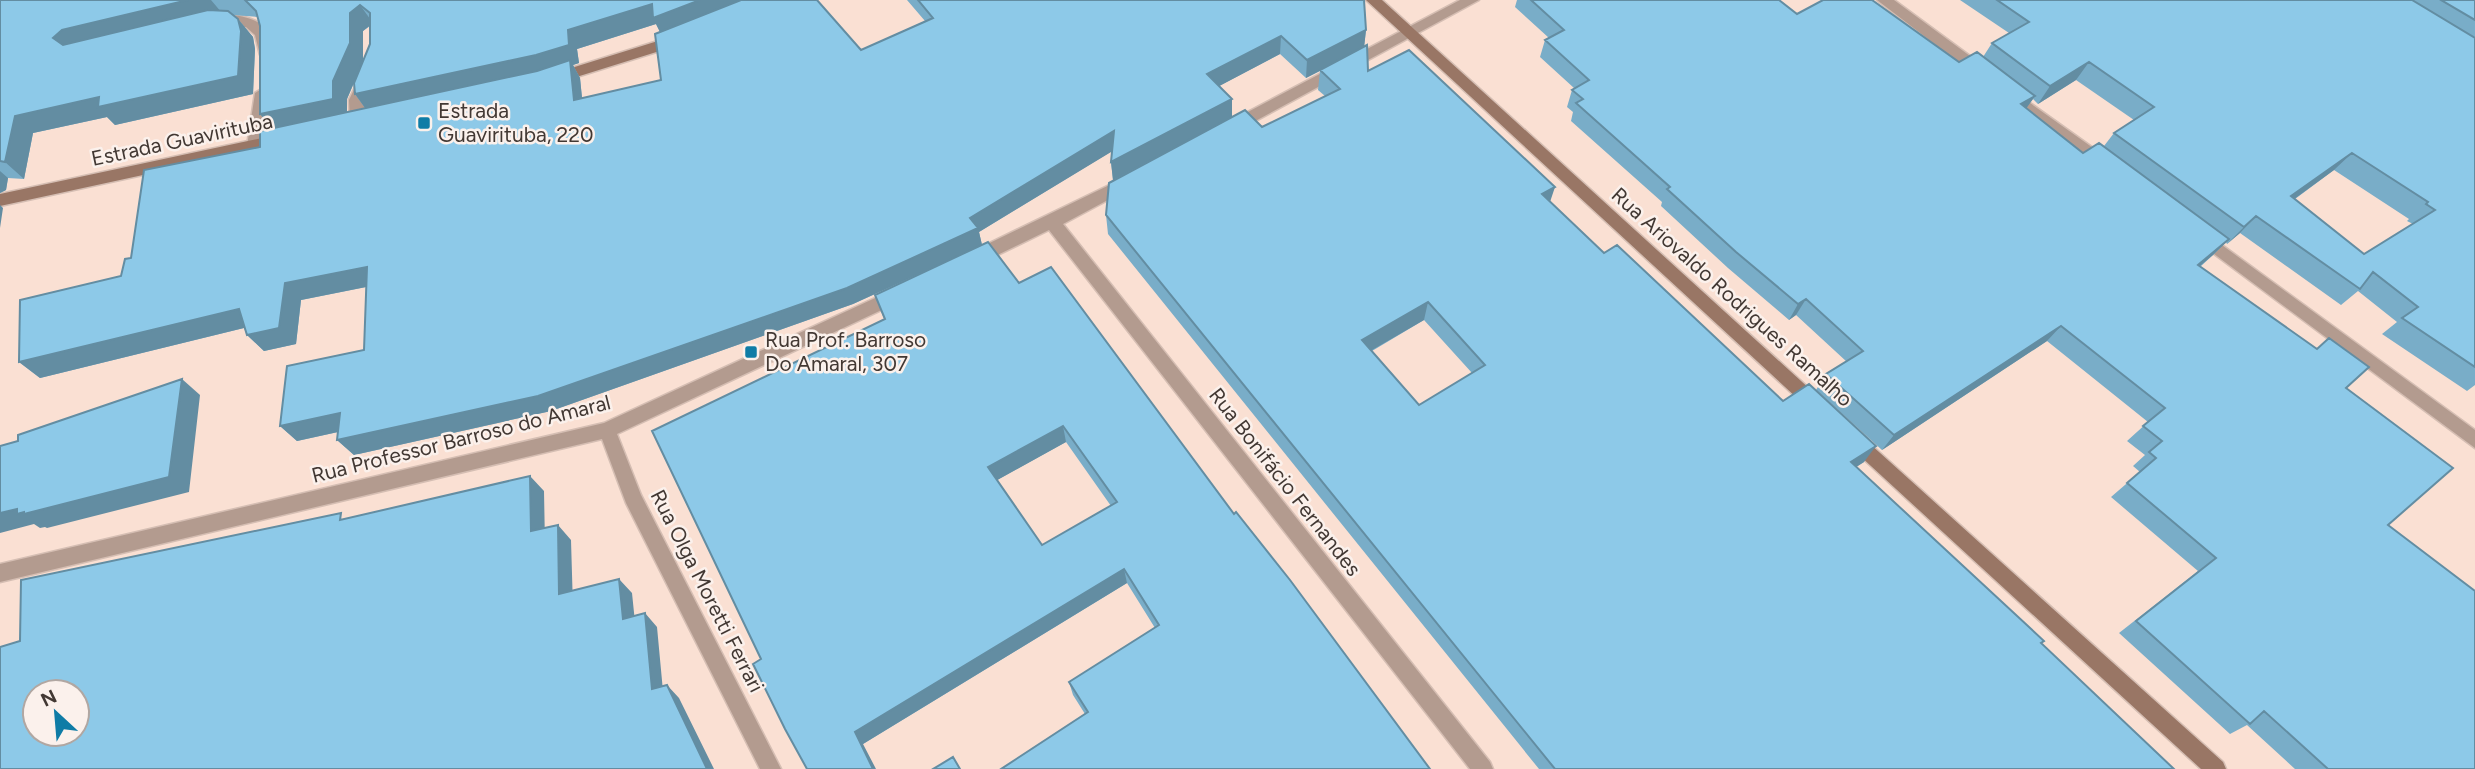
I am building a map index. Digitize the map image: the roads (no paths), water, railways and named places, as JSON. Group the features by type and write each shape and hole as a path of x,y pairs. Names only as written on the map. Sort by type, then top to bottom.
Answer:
{"street":[{"name":"Rua Ariovaldo Rodrigues Ramalho","path":"1373,0 2216,769"},
{"path":"1212,138 1472,0"},
{"path":"1884,0 2118,174"},
{"path":"197,27 223,21 242,21 257,26 266,39 255,146"},
{"path":"533,84 614,62 687,36"},
{"path":"359,123 357,100 373,62"},
{"name":"Estrada Guavirituba","path":"0,200 294,137"},
{"path":"965,263 1138,177"},
{"name":"Rua Bonifácio Fernandes","path":"1052,222 1483,769"},
{"path":"2185,224 2475,440"},
{"name":"Rua Professor Barroso do Amaral","path":"0,573 607,430 916,286"},
{"name":"Rua Olga Moretti Ferrari","path":"607,430 633,497 772,769"}],"place":[{"name":"Estrada Guavirituba, 220","path":"424,123"},
{"name":"Rua Prof. Barroso Do Amaral, 307","path":"751,352"}]}
